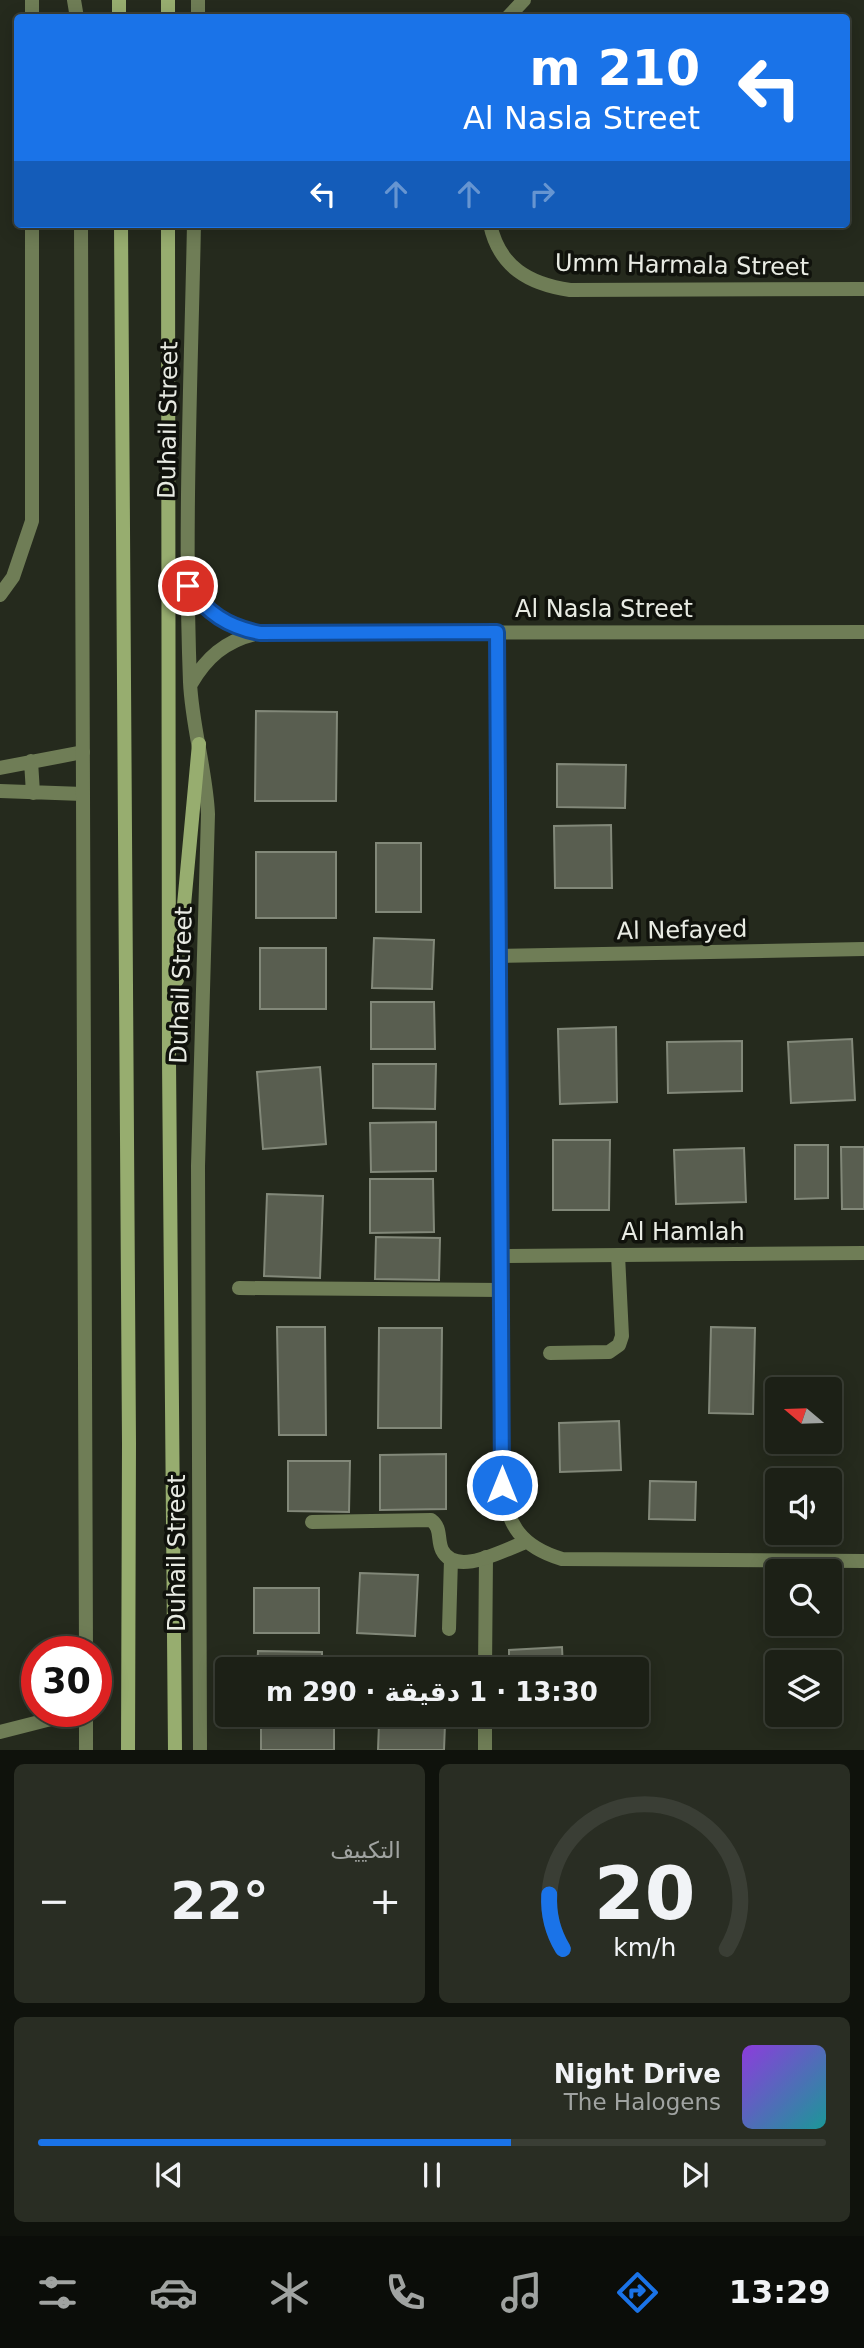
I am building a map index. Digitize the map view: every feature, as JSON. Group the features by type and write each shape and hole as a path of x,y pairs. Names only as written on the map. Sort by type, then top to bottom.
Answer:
{"main road":[{"name":"Duhail Street","path":"121,228 129,1443 128,1749"},
{"name":"Duhail Street","path":"168,228 169,1061 175,1749"},
{"path":"169,1061 199,744"}],"street":[{"path":"511,14 524,0"},
{"path":"0,595 13,577 32,521 32,228"},
{"path":"81,228 86,1636"},
{"name":"Duhail Street","path":"194,228 188,586 190,685 205,771 208,814 198,1166 200,1749"},
{"name":"Umm Harmala Street","path":"490,228 492,237 505,258 523,276 545,287 570,290 864,289"},
{"name":"Al Nasla Street","path":"188,586 198,601 226,623 260,633 864,632"},
{"path":"497,632 502,1485 505,1506 513,1525 526,1542 543,1553 562,1559 864,1561"},
{"name":"Al Nasla Street","path":"190,685 211,656 234,641 260,633"},
{"path":"0,768 83,752"},
{"path":"31,761 33,793"},
{"path":"0,792 83,794"},
{"name":"Al Nefayed","path":"500,956 864,949"},
{"name":"Al Hamlah","path":"502,1256 864,1253"},
{"path":"550,1353 609,1352 618,1345 622,1336 618,1255"},
{"path":"239,1288 502,1290"},
{"path":"312,1522 431,1520 438,1528 443,1550 451,1559 463,1564 526,1542"},
{"path":"485,1657 486,1557"},
{"path":"449,1629 451,1559"},
{"path":"0,1732 21,1727"},
{"path":"86,1727 86,1749"},
{"path":"485,1727 485,1749"}],"building":[{"path":"256,711 337,712 336,801 255,801"},
{"path":"557,764 626,765 625,808 557,807"},
{"path":"611,825 612,888 555,888 554,826"},
{"path":"376,843 421,843 421,912 376,912"},
{"path":"256,852 336,852 336,918 256,918"},
{"path":"374,938 434,940 432,989 372,988"},
{"path":"260,948 326,948 326,1009 260,1009"},
{"path":"371,1002 434,1002 435,1049 371,1049"},
{"path":"616,1027 617,1102 560,1104 558,1029"},
{"path":"852,1039 855,1100 791,1103 788,1042"},
{"path":"742,1041 742,1091 668,1093 667,1042"},
{"path":"373,1064 436,1064 435,1109 373,1108"},
{"path":"320,1067 326,1144 263,1149 257,1072"},
{"path":"436,1122 436,1171 371,1172 370,1123"},
{"path":"553,1140 610,1140 609,1210 553,1210"},
{"path":"795,1145 828,1145 828,1198 795,1199"},
{"path":"841,1147 864,1147 864,1209 842,1209"},
{"path":"744,1148 746,1202 676,1204 674,1150"},
{"path":"370,1179 433,1179 434,1232 370,1233"},
{"path":"267,1194 323,1196 320,1278 264,1276"},
{"path":"376,1237 440,1238 439,1280 375,1279"},
{"path":"277,1327 325,1327 326,1435 279,1435"},
{"path":"711,1327 755,1328 753,1414 709,1413"},
{"path":"379,1328 442,1328 441,1428 378,1428"},
{"path":"619,1421 621,1470 560,1472 559,1423"},
{"path":"446,1454 446,1509 380,1510 380,1455"},
{"path":"288,1461 350,1461 349,1512 288,1511"},
{"path":"650,1481 696,1482 695,1520 649,1519"},
{"path":"360,1573 418,1575 415,1636 357,1633"},
{"path":"254,1588 319,1588 319,1633 254,1633"},
{"path":"562,1647 562,1657 509,1657 509,1650"},
{"path":"258,1651 322,1652 322,1657 258,1657"},
{"path":"261,1727 334,1727 334,1750 261,1750"},
{"path":"379,1727 445,1727 444,1750 378,1750"}],"route":[{"path":"188,586 198,601 226,623 260,633 497,632 502,1485"}]}
